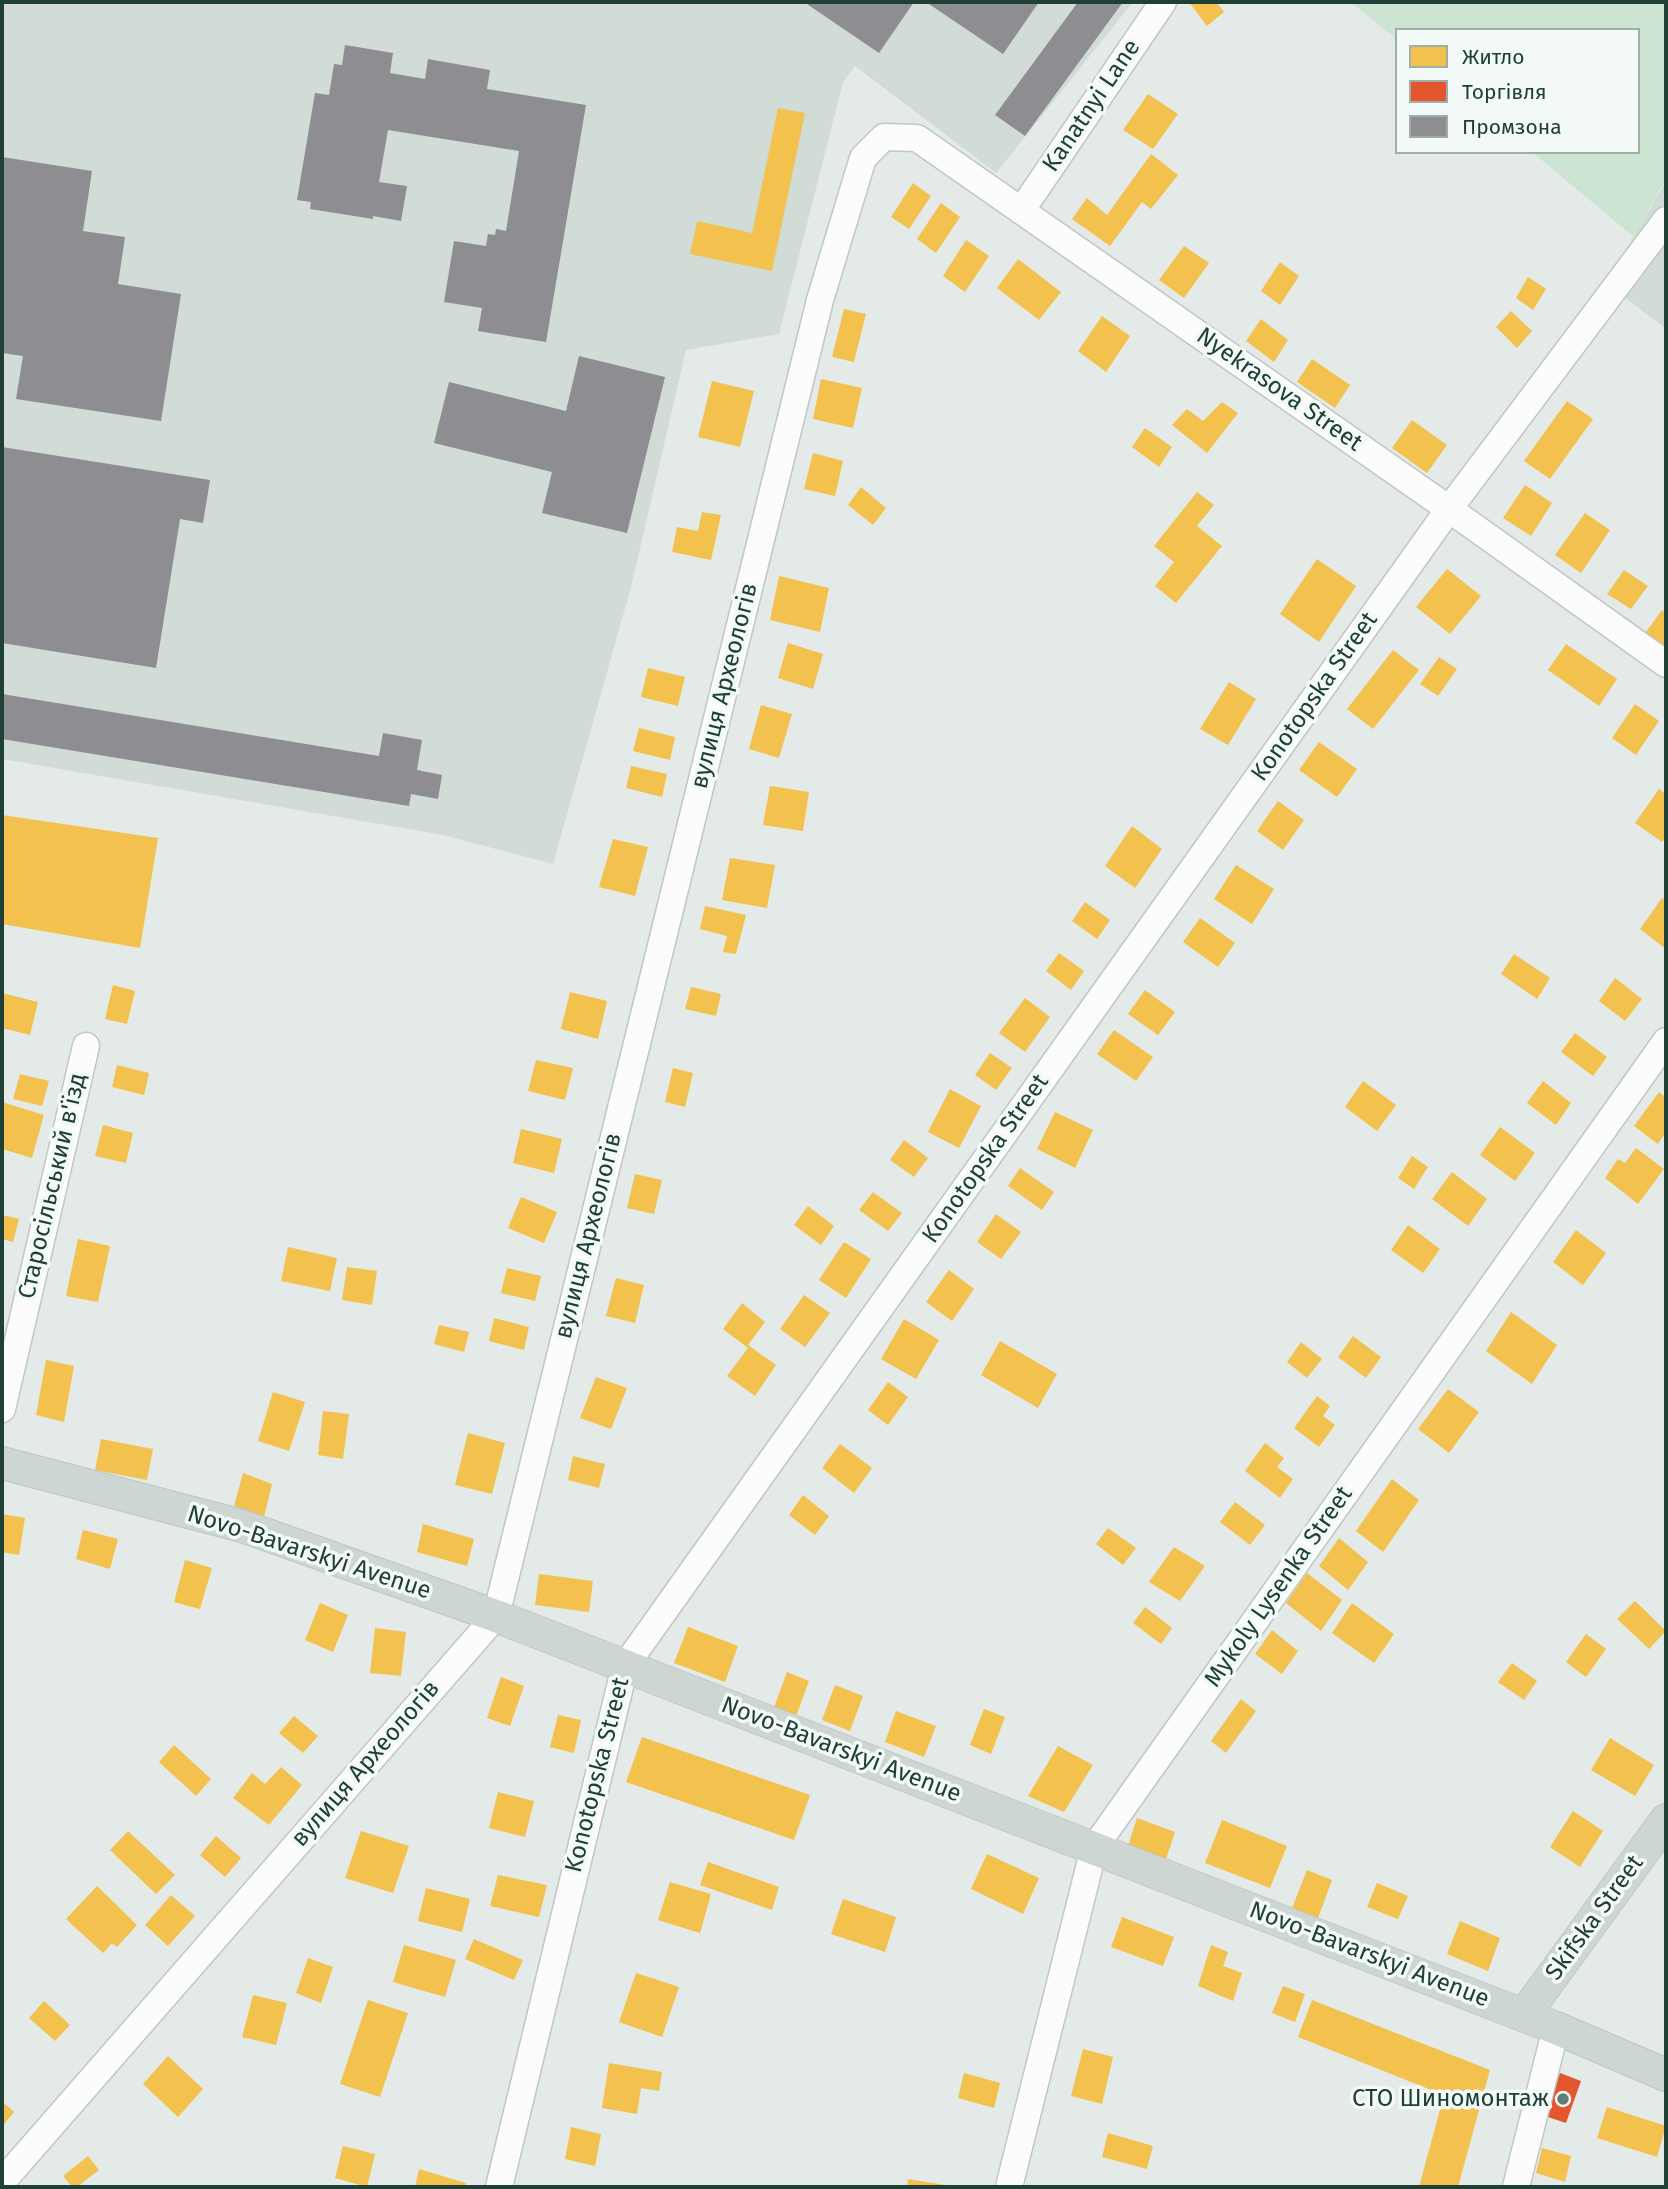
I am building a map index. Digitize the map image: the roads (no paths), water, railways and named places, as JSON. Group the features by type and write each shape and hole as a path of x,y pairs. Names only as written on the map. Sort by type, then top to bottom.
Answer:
{"main road":[{"name":"Novo-Bavarskyi Avenue","path":"2,1463 242,1526 496,1616 1524,2015 1666,2075"},
{"name":"Skifska Street","path":"1524,2015 1666,1820"}],"street":[{"name":"Kanatnyi Lane","path":"1021,211 1163,2"},
{"name":"Nyekrasova Street","path":"884,137 917,138 1449,509 1666,664"},
{"name":"вулиця Археологів","path":"2,2182 496,1616 820,300 863,158 884,137"},
{"name":"Konotopska Street","path":"499,2187 625,1666 1449,509 1666,220"},
{"name":"Mykoly Lysenka Street","path":"1010,2187 1094,1848 1666,1041"},
{"name":"Старосільський в'їзд","path":"2,1409 86,1046"},
{"path":"1516,2187 1556,2028"}],"place":[{"name":"СТО Шиномонтаж","path":"1563,2099"}]}
